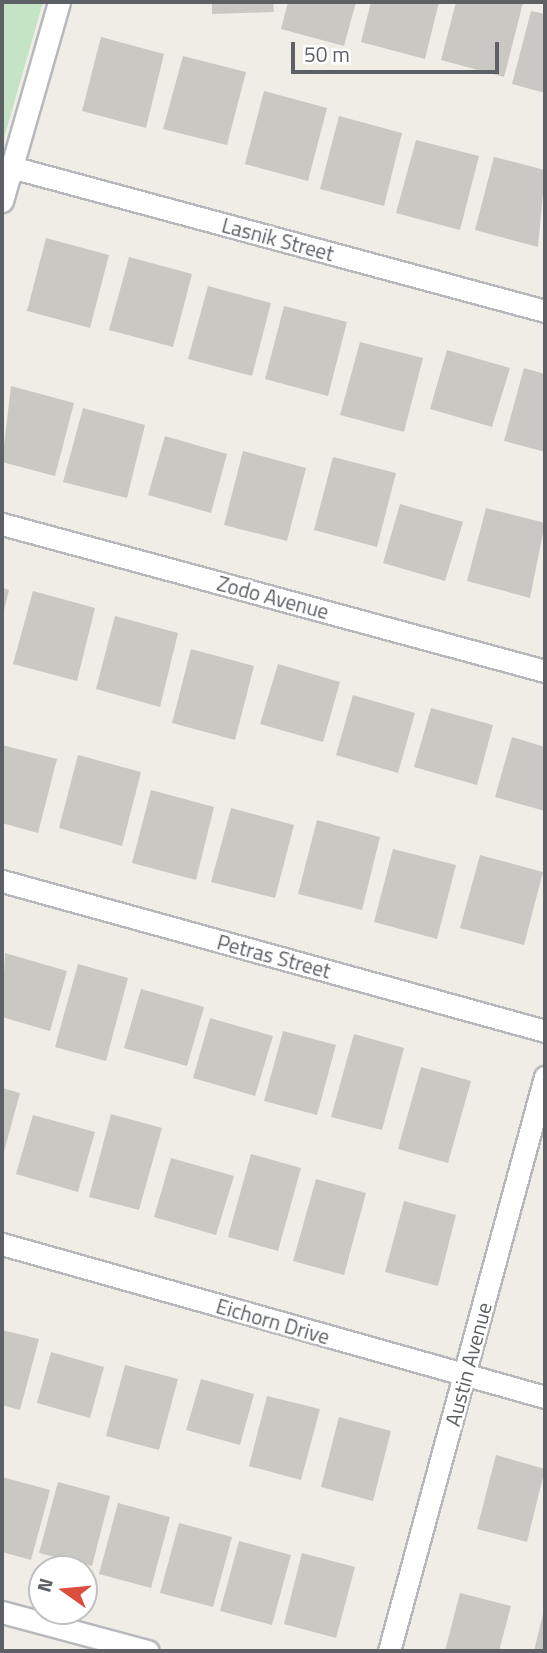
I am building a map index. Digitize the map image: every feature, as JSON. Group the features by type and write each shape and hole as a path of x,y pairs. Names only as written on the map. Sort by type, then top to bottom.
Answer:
{"street":[{"path":"2,201 59,2"},
{"name":"Lasnik Street","path":"11,167 545,311"},
{"name":"Zodo Avenue","path":"2,524 545,671"},
{"name":"Petras Street","path":"2,881 545,1031"},
{"name":"Austin Avenue","path":"389,1651 545,1077"},
{"name":"Eichorn Drive","path":"2,1244 545,1397"},
{"path":"2,1612 148,1651"}],"green space":[{"path":"2,2 43,2 2,145"}],"building":[{"path":"212,2 273,2 274,12 212,14"},
{"path":"288,2 356,2 344,46 281,29"},
{"path":"371,2 439,2 425,59 361,42"},
{"path":"456,2 523,3 504,77 441,60"},
{"path":"531,11 545,14 545,93 512,84"},
{"path":"101,37 164,54 146,128 82,111"},
{"path":"183,56 246,72 227,145 163,129"},
{"path":"264,91 327,108 308,181 245,164"},
{"path":"339,116 402,133 384,206 320,189"},
{"path":"416,140 479,156 460,230 396,213"},
{"path":"494,157 545,170 538,247 475,230"},
{"path":"46,238 109,255 90,328 27,311"},
{"path":"129,257 192,274 173,347 109,330"},
{"path":"208,286 271,303 252,376 188,359"},
{"path":"284,306 347,322 328,396 265,379"},
{"path":"360,342 423,358 404,432 340,415"},
{"path":"447,350 510,368 492,427 430,409"},
{"path":"524,368 545,374 545,452 504,441"},
{"path":"11,386 74,403 55,476 2,462"},
{"path":"83,408 145,425 127,498 63,482"},
{"path":"165,436 227,454 211,513 148,495"},
{"path":"243,451 306,468 287,541 224,525"},
{"path":"333,457 396,473 377,547 314,530"},
{"path":"400,504 463,522 445,581 383,563"},
{"path":"486,508 545,523 530,598 467,581"},
{"path":"2,588 9,590 3,614 2,614"},
{"path":"33,591 95,608 77,681 13,664"},
{"path":"115,616 178,633 160,707 96,689"},
{"path":"191,649 254,666 235,740 172,723"},
{"path":"278,664 340,682 323,742 260,724"},
{"path":"353,695 415,713 398,773 336,755"},
{"path":"431,708 493,725 477,785 414,767"},
{"path":"512,737 545,747 545,811 495,797"},
{"path":"2,745 57,759 38,833 2,823"},
{"path":"78,755 141,772 122,846 59,828"},
{"path":"151,790 214,807 196,880 132,863"},
{"path":"231,808 294,825 275,898 211,882"},
{"path":"317,820 380,837 362,910 298,894"},
{"path":"393,849 456,865 437,939 374,922"},
{"path":"480,855 543,872 524,945 460,928"},
{"path":"5,953 67,971 50,1031 2,1017"},
{"path":"78,964 128,978 106,1061 55,1047"},
{"path":"141,989 204,1007 187,1066 124,1048"},
{"path":"210,1018 273,1036 255,1096 193,1078"},
{"path":"283,1031 336,1045 317,1115 264,1101"},
{"path":"354,1034 404,1048 382,1130 331,1117"},
{"path":"421,1067 471,1081 448,1163 398,1149"},
{"path":"2,1088 20,1093 3,1155 2,1155"},
{"path":"111,1114 162,1128 139,1210 89,1197"},
{"path":"33,1115 95,1132 78,1192 16,1174"},
{"path":"251,1154 301,1168 278,1251 228,1237"},
{"path":"171,1158 234,1176 216,1235 154,1217"},
{"path":"316,1179 366,1193 344,1275 293,1261"},
{"path":"404,1201 456,1215 438,1286 385,1272"},
{"path":"2,1330 39,1339 20,1410 2,1405"},
{"path":"51,1352 104,1367 90,1418 37,1403"},
{"path":"125,1365 178,1379 159,1450 106,1436"},
{"path":"201,1379 254,1394 240,1445 186,1430"},
{"path":"267,1396 320,1409 301,1480 249,1466"},
{"path":"339,1417 391,1431 373,1501 321,1487"},
{"path":"496,1455 545,1469 527,1542 477,1529"},
{"path":"2,1477 50,1490 32,1555 28,1555 28,1559 2,1552"},
{"path":"58,1482 110,1496 95,1555 39,1553"},
{"path":"118,1503 170,1517 151,1588 99,1574"},
{"path":"179,1523 232,1537 213,1607 160,1593"},
{"path":"239,1541 291,1555 272,1625 220,1611"},
{"path":"302,1553 355,1567 336,1638 284,1624"},
{"path":"460,1593 511,1606 499,1651 445,1651"},
{"path":"544,1610 545,1651 534,1651"}]}
